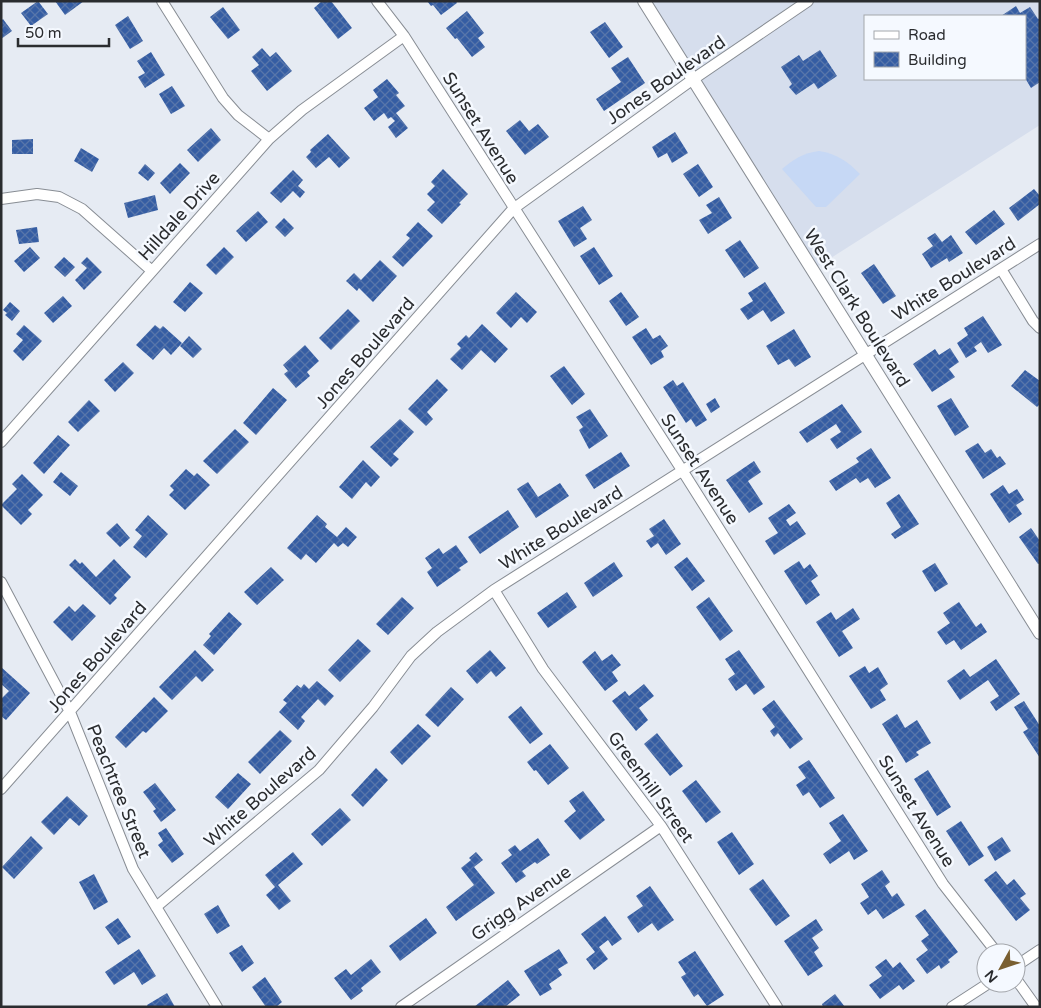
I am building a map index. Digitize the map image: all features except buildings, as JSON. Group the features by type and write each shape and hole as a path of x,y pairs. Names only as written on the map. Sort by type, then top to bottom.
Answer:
{"street":[{"path":"162,1 223,98 238,115 269,139"},
{"name":"Sunset Avenue","path":"377,1 404,36 513,209 682,470 943,884 989,943"},
{"name":"West Clark Boulevard","path":"644,1 1040,633"},
{"name":"Jones Boulevard","path":"1,789 513,209 692,80 808,1"},
{"name":"Hilldale Drive","path":"1,442 269,139 302,110 404,36"},
{"path":"1,199 37,194 59,197 82,209 152,271"},
{"name":"White Boulevard","path":"156,907 319,770 373,707 411,656 437,632 494,590 1040,244"},
{"path":"1001,269 1033,321 1040,328"},
{"name":"Peachtree Street","path":"1,582 70,712 133,869 217,1007"},
{"name":"Greenhill Street","path":"494,590 543,669 661,826 778,1007"},
{"name":"Grigg Avenue","path":"401,1007 661,826"},
{"path":"1026,959 1040,950"},
{"path":"952,1007 976,991"},
{"path":"1026,992 1036,1007"}],"shaded area":[{"path":"644,1 1040,1 1040,125 812,270"},
{"path":"819,151 841,159 860,174 826,207 816,207 782,169 799,157"}]}
